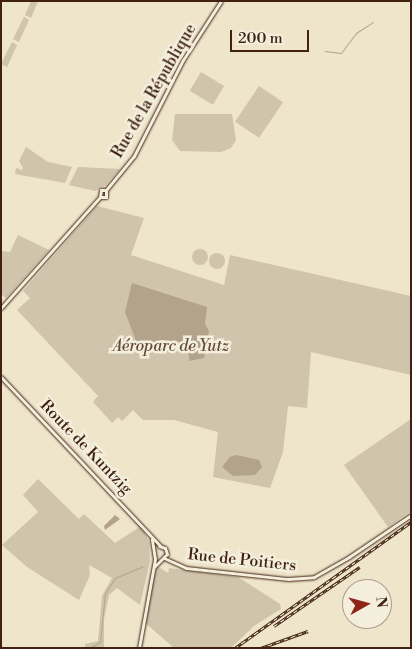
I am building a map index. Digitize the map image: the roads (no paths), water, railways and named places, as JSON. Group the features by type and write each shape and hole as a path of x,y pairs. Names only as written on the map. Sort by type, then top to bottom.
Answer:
{"street":[{"name":"Rue de la République","path":"106,190 134,156 183,60 221,1"},
{"path":"1,308 100,196 100,190 106,190 106,196 100,196"},
{"name":"Route de Kuntzig","path":"1,377 160,546"},
{"name":"Rue de Poitiers","path":"156,557 186,568 280,578 314,577 349,558 411,515"},
{"name":"Route de Kuntzig","path":"151,536 156,557"},
{"path":"155,549 160,546"},
{"name":"Rue de Poitiers","path":"160,546 174,563"},
{"path":"153,569 167,554"},
{"path":"139,648 156,557"}],"waterway":[{"path":"325,51 341,53 356,33 373,22"},
{"path":"89,648 100,642 105,593 115,578 143,566"}],"railway":[{"path":"235,648 411,522"},
{"path":"274,626 360,567"},
{"path":"261,648 308,631"}],"park label":[{"name":"Aéroparc de Yutz","path":"171,346"}]}
